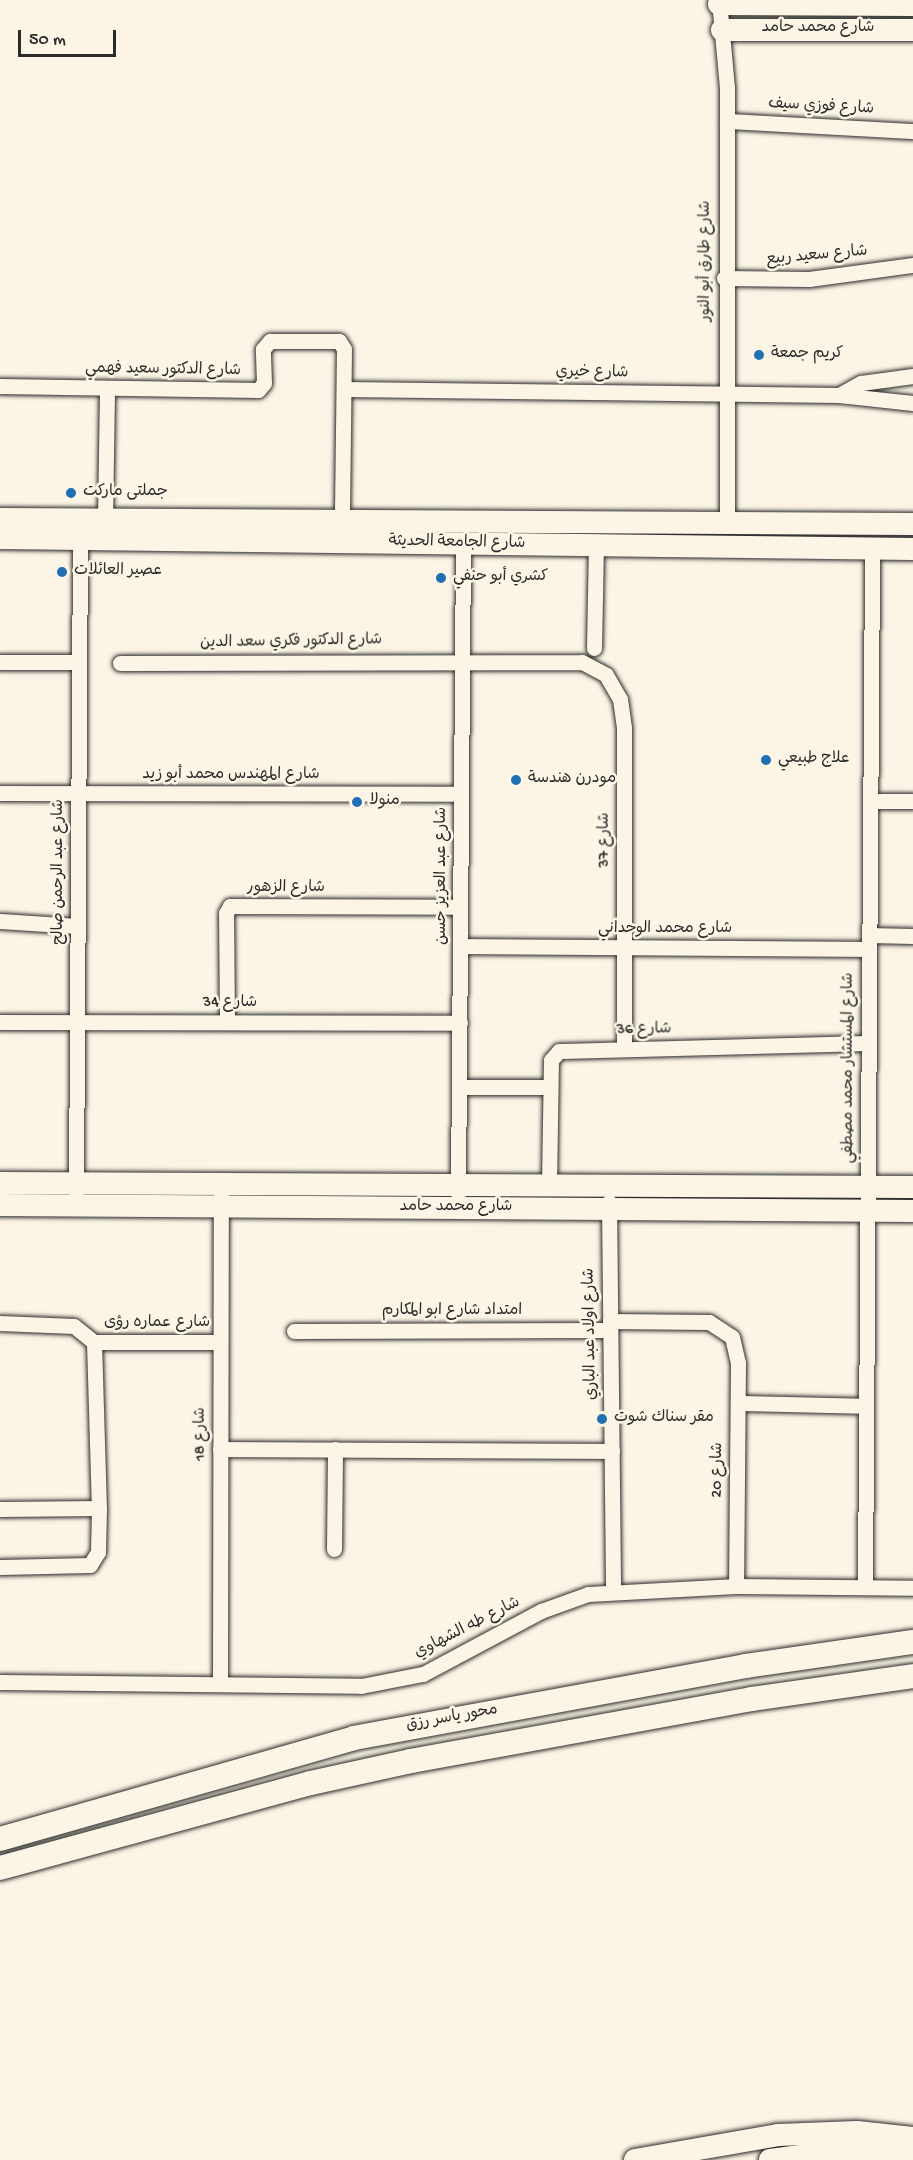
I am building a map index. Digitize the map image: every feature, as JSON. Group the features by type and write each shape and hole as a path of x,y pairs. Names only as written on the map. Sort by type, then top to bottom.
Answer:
{"main road":[{"name":"محور ياسر رزق","path":"0,1839 354,1738 746,1666 913,1642"},
{"name":"محور ياسر رزق","path":"0,1868 381,1767 752,1699 913,1676"}],"street":[{"name":"شارع محمد حامد","path":"719,2 913,5"},
{"name":"شارع طارق أبو النور","path":"719,2 727,121 724,278 727,524"},
{"path":"835,2 835,29"},
{"name":"شارع محمد حامد","path":"722,30 913,30"},
{"name":"شارع فوزي سيف","path":"727,121 913,130"},
{"name":"شارع سعيد ربيع","path":"724,278 809,279 913,265"},
{"name":"شارع الدكتور سعيد فهمي","path":"0,386 258,390 264,383 263,349 273,340 341,342 344,349 344,389"},
{"name":"شارع خيري","path":"839,395 867,381 913,376"},
{"path":"105,519 107,388"},
{"path":"342,521 344,389"},
{"name":"شارع خيري","path":"344,389 839,395 913,403"},
{"name":"شارع الجامعة الحديثة","path":"0,519 105,519 463,544 913,549"},
{"name":"شارع الجامعة الحديثة","path":"0,538 80,538 295,531 342,521 913,524"},
{"name":"شارع عبد الرحمن صالح","path":"76,1195 80,538"},
{"name":"شارع عبد العزيز حسن","path":"458,1197 463,544"},
{"path":"594,648 596,546"},
{"name":"شارع المستشار محمد مصطفي","path":"865,1587 872,550"},
{"name":"شارع الدكتور فكري سعد الدين","path":"120,663 462,659"},
{"name":"شارع 37","path":"462,659 582,662 606,675 615,686 624,728 624,1049"},
{"path":"0,662 79,662"},
{"name":"شارع المهندس محمد أبو زيد","path":"0,793 461,794"},
{"path":"870,801 913,801"},
{"name":"شارع الزهور","path":"227,1022 226,913 230,906 460,907"},
{"path":"0,921 78,926"},
{"name":"شارع محمد الوحداني","path":"460,946 624,947 869,942 913,936"},
{"name":"شارع 34","path":"0,1022 460,1023"},
{"name":"شارع 36","path":"549,1186 551,1060 559,1051 868,1043"},
{"path":"459,1086 550,1087"},
{"name":"شارع محمد حامد","path":"0,1184 76,1195 609,1198 868,1211 913,1211"},
{"name":"شارع محمد حامد","path":"458,1197 549,1186 609,1198 913,1187"},
{"name":"شارع محمد حامد","path":"0,1205 76,1195"},
{"name":"شارع 18","path":"220,1683 221,1196"},
{"name":"شارع اولاد عبد الباري","path":"609,1198 613,1590"},
{"name":"شارع 20","path":"610,1326 709,1322 722,1327 738,1349 736,1586"},
{"path":"0,1323 74,1326 94,1342 97,1353 99,1508 98,1552 90,1565 0,1567"},
{"name":"امتداد شارع ابو المكارم","path":"294,1331 610,1326"},
{"name":"شارع عماره رؤى","path":"94,1342 220,1342"},
{"path":"738,1403 866,1406"},
{"path":"220,1449 612,1451"},
{"path":"334,1449 334,1549"},
{"path":"0,1509 99,1508"},
{"name":"شارع طه الشهاوي","path":"0,1682 361,1686 392,1682 451,1661 564,1601 613,1590 736,1586 913,1588"},
{"path":"635,2160 778,2135 857,2132 913,2138"},
{"path":"770,2160 846,2150 913,2154"}],"place":[{"name":"كريم جمعة","path":"759,355"},
{"name":"جملتى ماركت","path":"71,493"},
{"name":"عصير العائلات","path":"62,572"},
{"name":"كشري أبو حنفي","path":"441,578"},
{"name":"علاج طبيعي","path":"766,760"},
{"name":"مودرن هندسة","path":"516,780"},
{"name":"منولا","path":"357,802"},
{"name":"مقر سناك شوت","path":"602,1419"}]}
